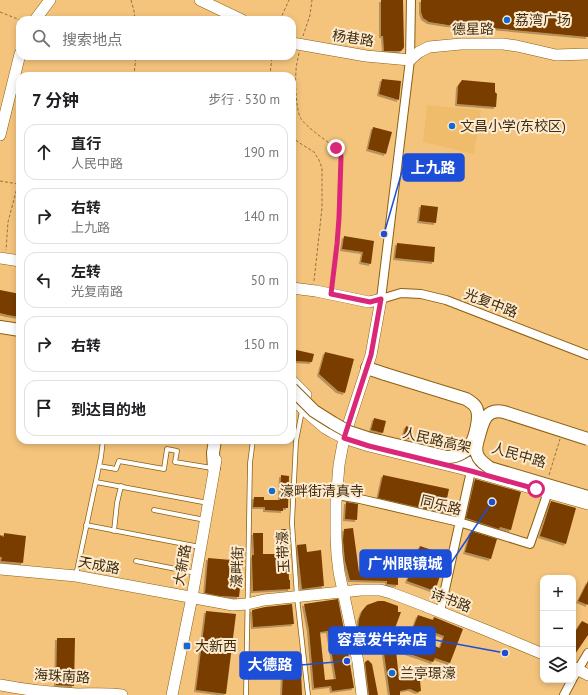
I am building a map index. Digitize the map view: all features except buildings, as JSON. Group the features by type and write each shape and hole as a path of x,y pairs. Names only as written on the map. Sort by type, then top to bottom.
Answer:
{"main road":[{"path":"0,327 16,329"},
{"path":"367,368 466,399 476,407 478,411 478,420 470,445 462,454 447,457"},
{"name":"人民路高架","path":"296,393 314,411 332,424 349,432 367,438 490,468 588,497"},
{"path":"490,468 478,457 476,453 476,445 484,420 489,414 496,411 504,412 588,439"},
{"path":"214,444 213,453 214,468"}],"street":[{"path":"38,16 50,0"},
{"path":"200,0 234,16"},
{"path":"362,695 358,662 337,555 337,495 344,438 371,355 381,299 410,60 411,0"},
{"name":"杨巷路","path":"296,44 366,56 410,60"},
{"name":"德星路","path":"410,60 419,52 429,47 461,44 503,44 556,55 588,54"},
{"path":"0,134 18,60"},
{"path":"3,258 16,260"},
{"path":"296,288 312,290 370,302 381,299"},
{"name":"光复中路","path":"381,299 401,293 421,294 446,300 588,355"},
{"path":"0,321 16,323"},
{"path":"0,332 16,334"},
{"name":"人民中路","path":"296,385 320,408 334,418 368,433 493,462 588,491"},
{"name":"人民中路","path":"296,401 328,430 344,438 377,448 471,471 588,504"},
{"name":"大新路","path":"172,695 192,597 218,444"},
{"path":"440,612 471,471"},
{"name":"同乐路","path":"337,495 459,522 530,544 548,492"},
{"name":"天成路","path":"0,569 76,576 233,605 247,604"},
{"name":"诗书路","path":"247,604 264,600 344,593 361,590 380,590 440,612 540,653"},
{"path":"576,671 588,653"},
{"path":"576,674 588,675"},
{"path":"564,695 570,683"},
{"name":"海珠南路","path":"0,685 48,692 122,695"}],"lane":[{"name":"玉带濠","path":"296,441 303,409"},
{"path":"76,576 102,444"},
{"name":"濠畔街","path":"246,695 250,463 252,444"},
{"name":"玉带濠","path":"296,444 292,523 297,597 308,695"},
{"path":"99,466 116,469 118,461 164,469 167,449 177,451 175,462 214,468"},
{"path":"96,482 208,503"},
{"path":"114,531 117,503 121,486"},
{"path":"154,510 205,520"},
{"path":"86,525 201,547"},
{"path":"136,561 196,573"}],"path":[{"path":"131,0 135,16"},
{"path":"282,16 289,0"},
{"path":"312,0 310,15 296,44 297,103 300,117 303,122 340,151 339,218 331,294"},
{"path":"0,12 16,18"},
{"path":"134,72 136,60"},
{"path":"270,72 272,60"},
{"path":"296,140 314,152 322,168 322,208 312,290"},
{"path":"0,181 16,184"},
{"path":"3,258 8,222 16,194"},
{"path":"548,479 561,435"}],"shaded area":[{"name":"文昌小学(东校区)","path":"427,105 481,110 474,154 423,142"}],"place":[{"name":"荔湾广场","path":"507,20"},
{"name":"文昌小学(东校区)","path":"452,126"},
{"name":"上九路","path":"384,234"},
{"name":"濠畔街清真寺","path":"272,491"},
{"name":"广州眼镜城","path":"492,502"},
{"name":"大新西","path":"187,646"},
{"name":"容意发牛杂店","path":"505,653"},
{"name":"大德路","path":"347,661"},
{"name":"兰亭璟濠","path":"392,673"}],"route":[{"path":"336,148 340,151 341,157 340,196 337,244 331,294 370,302 381,299 371,355 344,438 369,446 471,471 536,489"}]}
